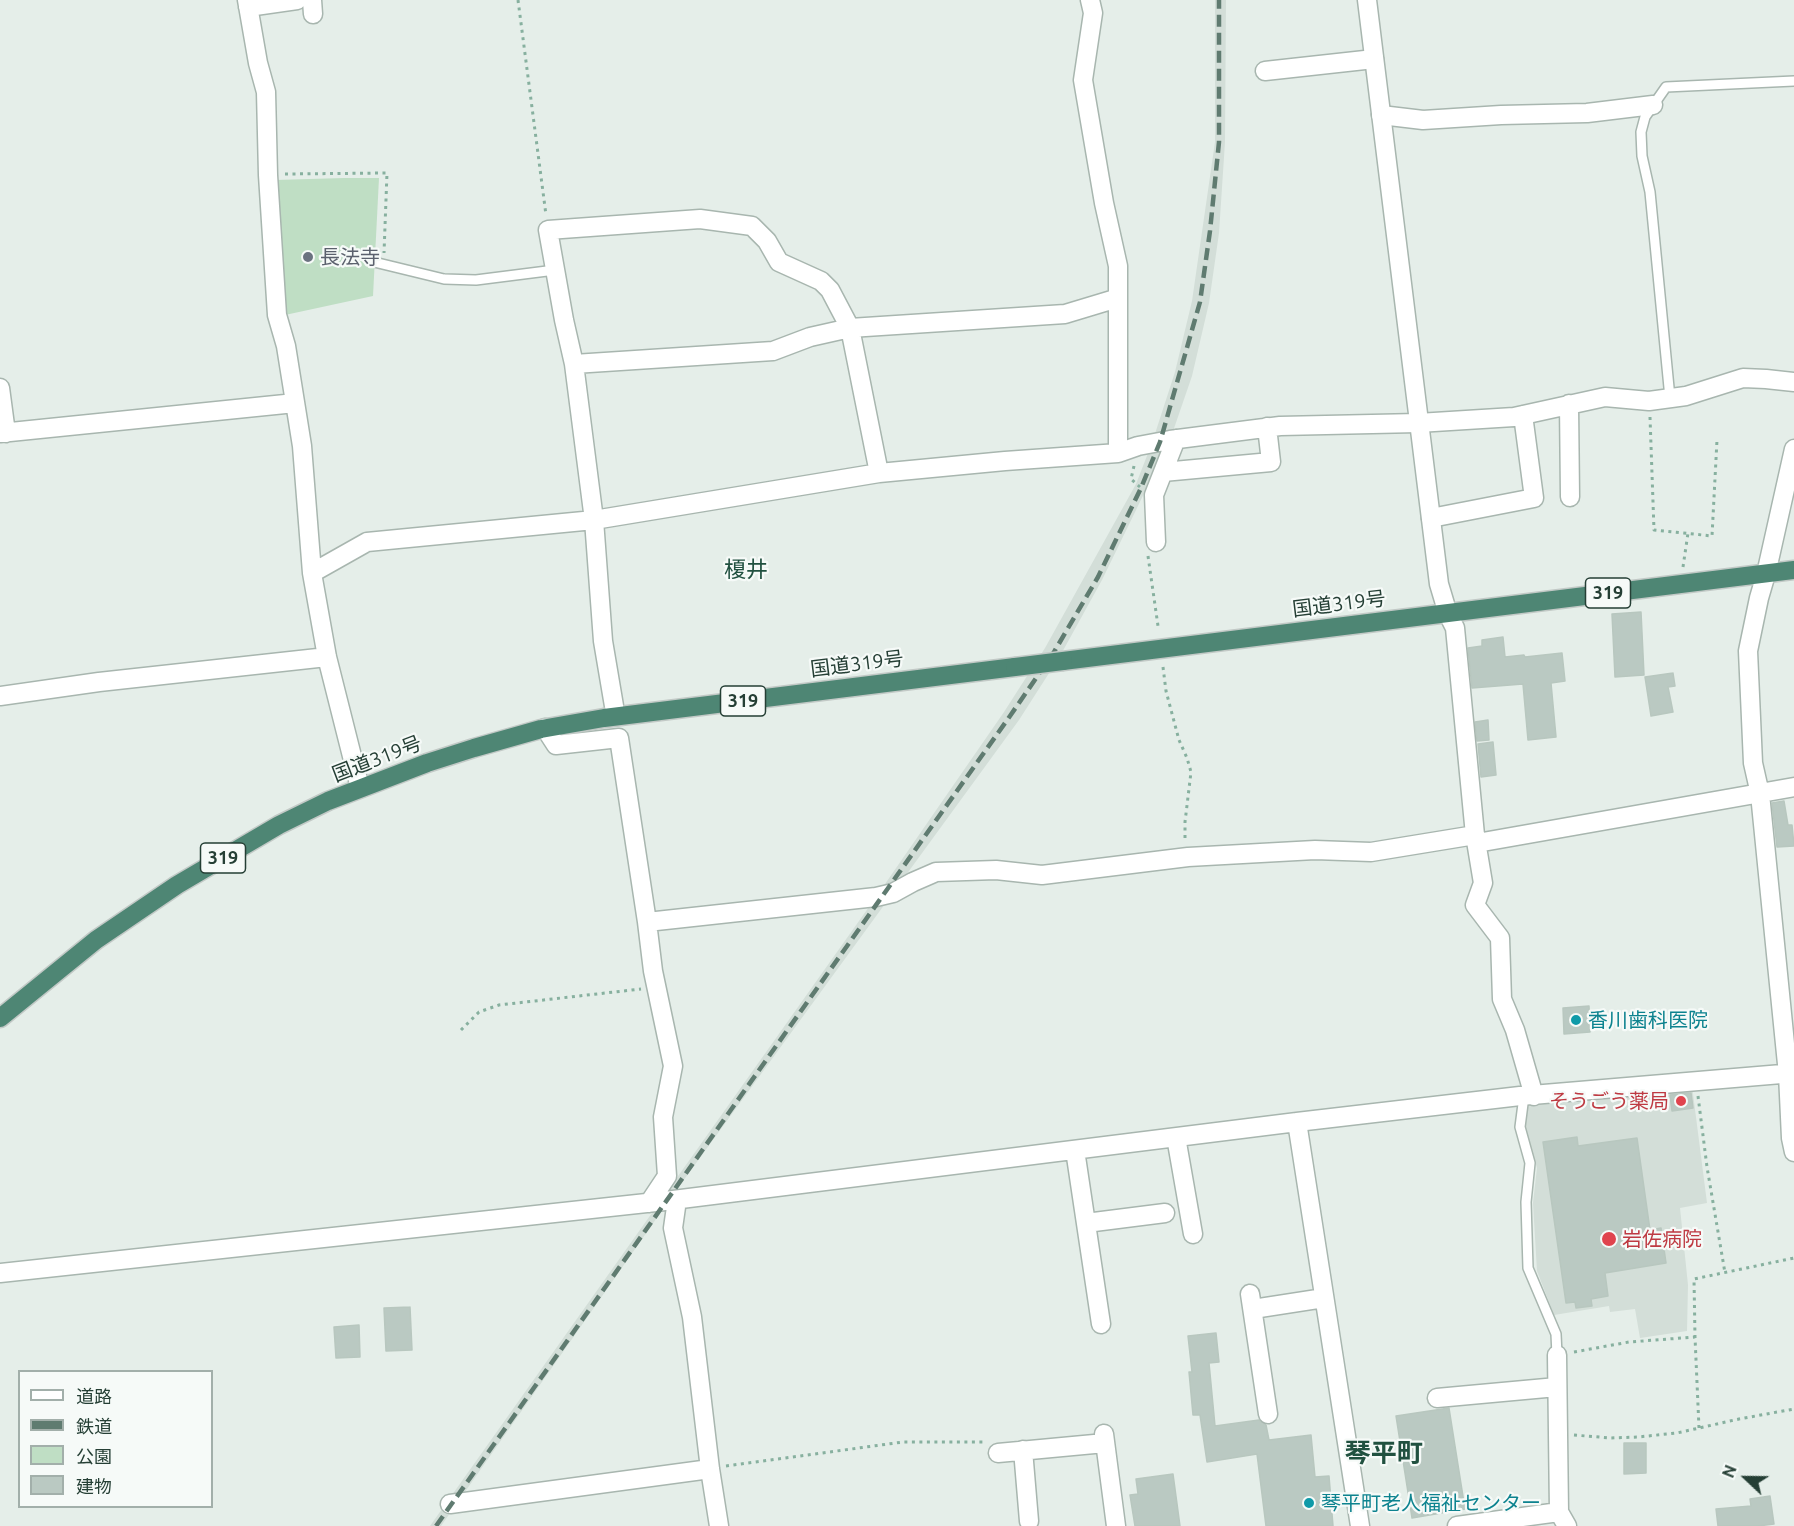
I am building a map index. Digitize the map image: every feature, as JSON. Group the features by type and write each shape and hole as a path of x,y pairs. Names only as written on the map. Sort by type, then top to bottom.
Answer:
{"highway":[{"name":"国道319号","path":"0,1018 96,940 177,885 279,825 360,788 474,748 545,728 604,718 1794,570"}],"street":[{"path":"297,0 248,4 258,63 266,92 268,175 277,315 286,346 302,446 312,573 327,657 360,788"},
{"path":"1090,0 1093,12 1083,80 1104,203 1118,266 1118,453"},
{"path":"1367,0 1439,584 1455,628 1476,839 1483,883 1475,905 1500,938 1502,999 1515,1030 1529,1096"},
{"path":"1265,71 1374,59"},
{"path":"1381,115 1423,120 1587,113 1653,105"},
{"path":"615,706 603,641 594,520 574,364 548,230 700,219 752,226 767,241 779,262 821,281 830,290 850,328 879,473"},
{"path":"574,364 773,351 810,337 850,328 1065,314 1118,298"},
{"path":"312,573 367,542 594,520 879,473 1118,453 1138,446 1176,439 1267,427 1418,423 1523,415 1605,397 1649,401 1686,396 1743,378 1794,382"},
{"path":"0,388 3,433 295,403"},
{"path":"1569,404 1570,496"},
{"path":"1431,518 1534,498 1523,415"},
{"path":"1163,472 1271,462 1267,427"},
{"path":"1156,542 1154,495 1176,439"},
{"path":"1794,449 1749,651 1753,763 1760,794 1791,1073 1791,1138 1794,1152"},
{"path":"0,696 99,682 327,657"},
{"path":"545,728 556,745 619,738 657,988 673,1066 663,1118 667,1176 649,1203"},
{"path":"647,922 876,897 893,893 936,872 996,870 1042,875 1188,857 1315,850 1371,852 1476,839 1794,787"},
{"path":"0,1273 677,1200 1297,1122 1529,1096 1791,1073"},
{"path":"1297,1122 1360,1526"},
{"path":"1176,1137 1193,1234"},
{"path":"1075,1150 1101,1324"},
{"path":"677,1200 673,1228 692,1317 719,1526"},
{"path":"1086,1223 1165,1213"},
{"path":"1268,1414 1251,1301 1324,1298"},
{"path":"1457,1526 1563,1519 1557,1434 1557,1354"},
{"path":"1437,1398 1557,1387"},
{"path":"992,1448 1023,1450 1104,1438 1116,1526"},
{"path":"1023,1450 1029,1521"},
{"path":"450,1504 710,1469"}],"lane":[{"path":"1670,398 1650,192 1642,156 1641,132 1645,117 1665,87 1794,81"},
{"path":"379,263 444,279 476,280 555,270"},
{"path":"1529,1096 1520,1127 1530,1163 1526,1202 1528,1268 1556,1334 1557,1354"}],"path":[{"path":"518,0 548,230"},
{"path":"268,175 387,172 379,263"},
{"path":"1649,401 1654,530 1712,536 1717,440"},
{"path":"1680,584 1688,533"},
{"path":"1163,667 1166,691 1179,740 1188,758 1191,772 1184,836 1188,857"},
{"path":"460,1030 478,1012 499,1005 657,988"},
{"path":"1696,1082 1707,1167 1725,1273"},
{"path":"1699,1428 1694,1279 1794,1258"},
{"path":"1557,1354 1629,1342 1695,1337"},
{"path":"1557,1434 1610,1438 1677,1433 1794,1409"},
{"path":"710,1469 903,1442 992,1448"}],"shaded area":[{"path":"1215,0 1226,0 1225,142 1219,233 1209,303 1192,376 1170,440 1102,580 1060,656 1019,720 675,1192 441,1526 430,1526 876,897 1004,712 1045,648 1136,484 1175,372 1192,301 1215,142"},
{"name":"岩佐病院","path":"1692,1086 1707,1203 1680,1208 1688,1285 1687,1331 1640,1338 1635,1309 1610,1312 1609,1306 1554,1315 1537,1271 1533,1203 1537,1168 1526,1131 1525,1115 1531,1100"}],"green space":[{"path":"379,178 373,296 285,315 275,180"}],"building":[{"path":"1641,612 1644,675 1615,677 1612,614"},
{"path":"1503,637 1505,657 1562,653 1565,681 1551,683 1556,737 1528,740 1523,684 1472,688 1468,648 1482,646 1482,640"},
{"path":"1673,673 1675,686 1668,687 1673,712 1651,716 1645,677"},
{"path":"1488,720 1489,740 1477,741 1475,722"},
{"path":"1493,742 1496,775 1481,777 1478,744"},
{"path":"1784,801 1788,825 1792,825 1794,846 1777,847 1772,803"},
{"name":"香川歯科医院","path":"1589,1006 1590,1032 1564,1034 1563,1008"},
{"name":"そうごう薬局","path":"1691,1093 1693,1108 1672,1111 1670,1095"},
{"path":"1577,1137 1578,1146 1637,1138 1650,1230 1661,1228 1666,1263 1605,1273 1608,1296 1591,1299 1592,1306 1576,1308 1575,1302 1566,1303 1543,1142"},
{"path":"410,1307 412,1350 386,1351 384,1308"},
{"path":"359,1325 360,1357 336,1358 334,1327"},
{"path":"1216,1333 1219,1362 1209,1363 1215,1426 1259,1420 1266,1425 1269,1440 1311,1435 1315,1477 1329,1476 1333,1526 1266,1526 1257,1454 1207,1462 1200,1415 1193,1415 1188,1336"},
{"path":"1449,1408 1465,1509 1412,1518 1396,1416"},
{"path":"1624,1443 1646,1443 1646,1473 1624,1474"},
{"path":"1173,1474 1180,1526 1135,1526 1130,1495 1138,1494 1136,1479"},
{"path":"1770,1496 1774,1524 1718,1526 1716,1509 1751,1506 1750,1499"}],"railway":[{"path":"436,1526 1010,716 1054,652 1098,577 1141,488 1160,442 1200,302 1219,142 1219,0"}],"place":[{"name":"長法寺","path":"308,257"},
{"name":"香川歯科医院","path":"1576,1020"},
{"name":"そうごう薬局","path":"1681,1101"},
{"name":"岩佐病院","path":"1609,1239"},
{"name":"琴平町老人福祉センター","path":"1309,1503"}],"district":[{"name":"榎井","path":"746,570"},
{"name":"琴平町","path":"1384,1453"}]}
